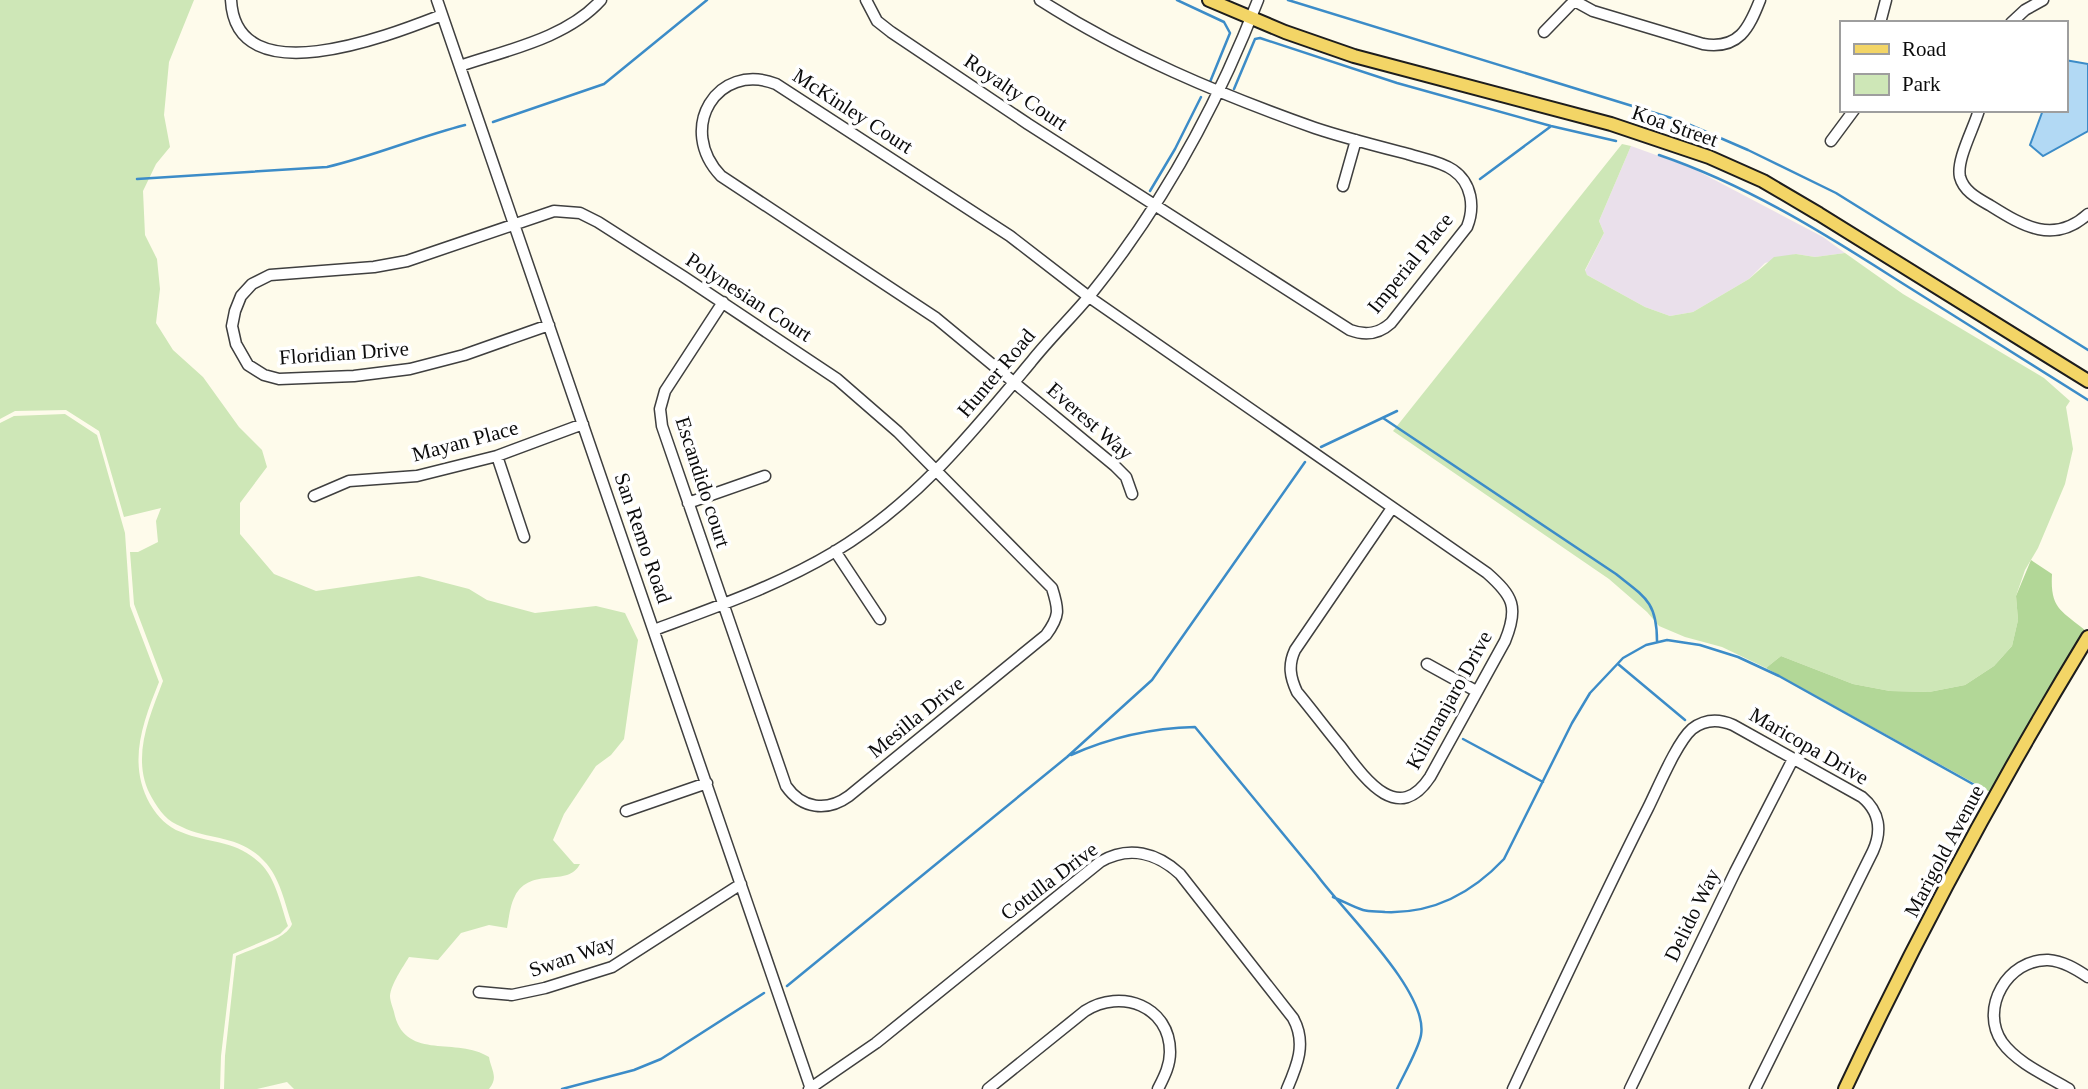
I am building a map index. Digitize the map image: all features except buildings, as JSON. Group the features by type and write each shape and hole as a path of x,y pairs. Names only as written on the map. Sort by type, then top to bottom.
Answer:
{"main road":[{"name":"Koa Street","path":"1209,0 1251,19 1354,56 1611,124 1709,157 1763,181 1819,214 2088,381"},
{"name":"Marigold Avenue","path":"1845,1089 1967,848 2046,705 2088,637"}],"street":[{"path":"231,0 234,17 247,37 260,46 281,52 310,52 356,44 442,15"},
{"name":"San Remo Road","path":"437,0 810,1089"},
{"path":"460,66 550,34 578,19 601,0"},
{"name":"Royalty Court","path":"866,0 877,21 891,32 1028,124 1156,205"},
{"path":"1040,0 1148,61 1217,93"},
{"name":"Hunter Road","path":"654,629 765,589 835,551 900,505 938,471 1089,297 1156,205 1190,149 1258,0"},
{"path":"1544,32 1573,0 1593,11 1703,44 1717,45 1730,42 1743,34 1760,0"},
{"path":"1881,21 1886,0"},
{"path":"2013,21 2025,10 2043,0"},
{"name":"McKinley Court","path":"1015,382 936,318 722,176 704,152 701,134 703,117 714,98 727,87 741,81 763,80 776,84 1010,236 1089,297"},
{"name":"Imperial Place","path":"1156,205 1343,327 1358,333 1378,332 1397,316 1465,231 1471,216 1472,203 1463,179 1451,168 1356,140 1217,93"},
{"path":"1831,141 1853,112"},
{"path":"1978,112 1960,163 1960,176 1967,190 2028,227 2066,234 2088,214"},
{"path":"1343,186 1356,140"},
{"name":"Polynesian Court","path":"515,224 554,211 580,213 598,222 837,379 938,471"},
{"name":"Floridian Drive","path":"515,224 407,261 374,267 265,277 252,284 237,304 232,326 236,344 248,365 271,378 354,376 410,369 464,355 550,325"},
{"name":"Kilimanjaro Drive","path":"1089,297 1487,573 1508,593 1513,610 1511,626 1476,691 1424,786 1411,795 1397,798 1378,791 1365,778 1297,692 1292,682 1290,665 1295,650 1392,508"},
{"name":"Escandido court","path":"723,302 668,385 661,404 667,443 723,605"},
{"name":"Everest Way","path":"1015,382 1115,466 1126,477 1132,494"},
{"name":"Mayan Place","path":"314,496 349,481 417,476 497,456 583,424"},
{"path":"497,456 524,537"},
{"name":"Mesilla Drive","path":"723,605 786,786 795,797 815,807 828,807 841,802 1027,652 1046,635 1056,621 1058,606 1052,588 938,471"},
{"path":"688,503 765,476"},
{"path":"835,551 880,619"},
{"path":"1427,664 1476,691"},
{"name":"Maricopa Drive","path":"1513,1089 1595,914 1674,757 1689,732 1707,722 1726,722 1867,801 1876,813 1879,835 1755,1089"},
{"name":"Delido Way","path":"1630,1089 1793,759"},
{"path":"626,811 707,783"},
{"name":"Cotulla Drive","path":"810,1089 877,1043 1100,862 1114,855 1135,852 1160,858 1180,874 1293,1018 1301,1047 1287,1089"},
{"name":"Swan Way","path":"479,992 512,995 545,988 612,967 741,884"},
{"path":"2068,1089 2007,1048 1998,1034 1994,1007 1998,992 2007,979 2032,962 2057,961 2088,976"},
{"path":"988,1089 1085,1011 1100,1003 1120,999 1136,1003 1153,1014 1168,1037 1169,1063 1158,1089"}],"shaded area":[{"path":"1631,146 1692,168 1823,237 1845,253 1815,257 1796,254 1765,263 1749,279 1693,312 1670,316 1645,307 1587,275 1585,271 1604,233 1599,221"}],"green space":[{"path":"0,0 194,0 169,62 164,115 170,147 156,164 143,191 145,235 157,259 160,289 156,323 173,350 203,377 239,427 262,450 267,467 240,503 240,534 274,574 316,591 419,576 469,589 487,600 535,613 596,606 625,613 638,640 624,739 611,755 596,766 564,814 553,840 574,864 580,864 567,875 539,879 522,887 513,900 507,928 489,925 461,933 438,960 409,957 391,991 391,1002 400,1027 408,1037 420,1043 462,1048 489,1057 494,1077 489,1089 294,1089 287,1082 257,1089 224,1089 236,956 276,939 292,924 278,883 264,861 245,846 172,822 158,808 146,784 142,769 144,739 163,681 134,604 130,552 138,552 158,542 156,521 161,508 124,517 99,431 66,410 15,411 0,419"},
{"path":"1622,144 1631,146 1599,221 1604,233 1585,270 1587,275 1645,307 1670,316 1693,312 1749,279 1774,257 1796,254 1815,257 1845,253 1903,294 2044,378 2070,401 2066,407 2073,449 2065,484 2038,548 2025,570 2016,596 2018,620 2012,646 1994,666 1965,685 1929,692 1890,691 1853,684 1781,656 1766,668 1722,647 1685,637 1659,626 1609,579 1393,431"},
{"path":"65,414 97,435 125,533 130,606 159,682 140,743 139,773 143,789 156,813 171,827 241,850 260,863 274,884 288,926 280,934 233,954 221,1056 220,1089 0,1089 0,423 14,416"},
{"path":"2031,560 2052,574 2055,602 2086,631 1992,793 1766,668 1781,656 1853,684 1890,691 1929,692 1965,685 1994,666 2012,646 2018,620 2016,596"}],"water":[{"path":"2067,60 2088,64 2088,131 2043,156 2030,145 2042,112 2067,112"}],"waterway":[{"path":"493,122 604,84 707,0"},
{"path":"1177,0 1224,22 1230,33 1210,82"},
{"path":"1288,0 1681,121 1748,150 1836,193 2088,350"},
{"path":"1234,89 1255,39 1260,38 1397,83 1551,126 1616,141"},
{"path":"1150,191 1201,97"},
{"path":"137,179 327,167 465,125"},
{"path":"1480,179 1550,127"},
{"path":"1659,155 1751,194 1809,226 2088,400"},
{"path":"1321,447 1397,411"},
{"path":"1383,418 1635,589 1652,609 1657,641"},
{"path":"787,986 1067,757 1152,680 1305,462"},
{"path":"1333,897 1366,911 1403,912 1435,905 1479,882 1504,859 1572,723 1590,693 1623,658 1646,645 1667,640 1700,645 1738,657 1779,676 1980,788"},
{"path":"1618,664 1685,720"},
{"path":"1071,755 1132,735 1195,727 1381,952 1412,997 1420,1017 1421,1035 1397,1089"},
{"path":"1463,739 1543,782"},
{"path":"562,1089 634,1070 661,1059 764,993"}]}
